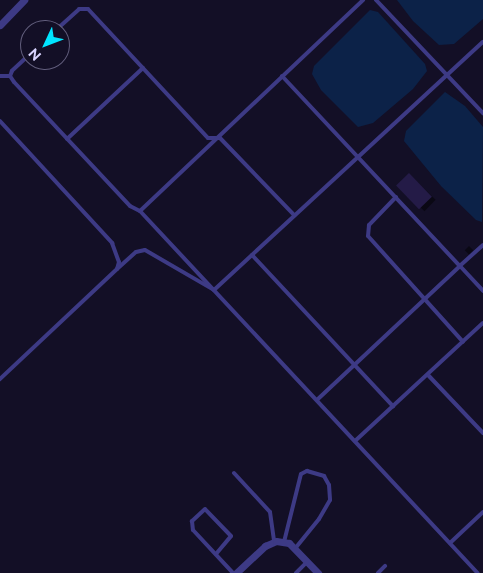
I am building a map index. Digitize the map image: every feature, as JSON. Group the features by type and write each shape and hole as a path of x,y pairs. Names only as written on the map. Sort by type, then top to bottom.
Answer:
{"street":[{"path":"0,25 24,0"},
{"path":"234,573 265,546 274,542 287,542 318,573"}],"lane":[{"path":"140,211 220,138 282,76 363,0"},
{"path":"376,0 483,113"},
{"path":"67,20 79,9 88,8 208,138 220,138 294,216"},
{"path":"214,290 483,42"},
{"path":"0,76 10,76 20,65"},
{"path":"67,139 143,68"},
{"path":"10,76 130,206 140,211 478,573"},
{"path":"282,76 483,291"},
{"path":"0,121 112,243 118,253 117,269"},
{"path":"396,197 369,225 368,236 463,342"},
{"path":"316,400 483,245"},
{"path":"0,379 136,252 146,250 214,290"},
{"path":"252,255 394,406"},
{"path":"355,441 483,323"},
{"path":"428,375 483,433"},
{"path":"287,542 301,474 315,472 324,476 329,485 330,500 319,519 295,549"},
{"path":"234,473 270,512 274,542"},
{"path":"216,554 231,536 205,510 192,521 191,526 216,554 234,573"},
{"path":"450,543 483,512"},
{"path":"296,573 307,562"},
{"path":"378,573 385,566"}],"water":[{"path":"397,0 483,0 483,19 454,44 439,45 413,21"},
{"path":"370,10 378,12 425,64 427,71 413,89 373,123 358,127 321,90 312,74 314,66"},
{"path":"445,92 465,106 483,127 482,222 476,220 441,186 404,141 406,131"}],"building":[{"path":"409,173 432,197 419,209 396,186"}]}
